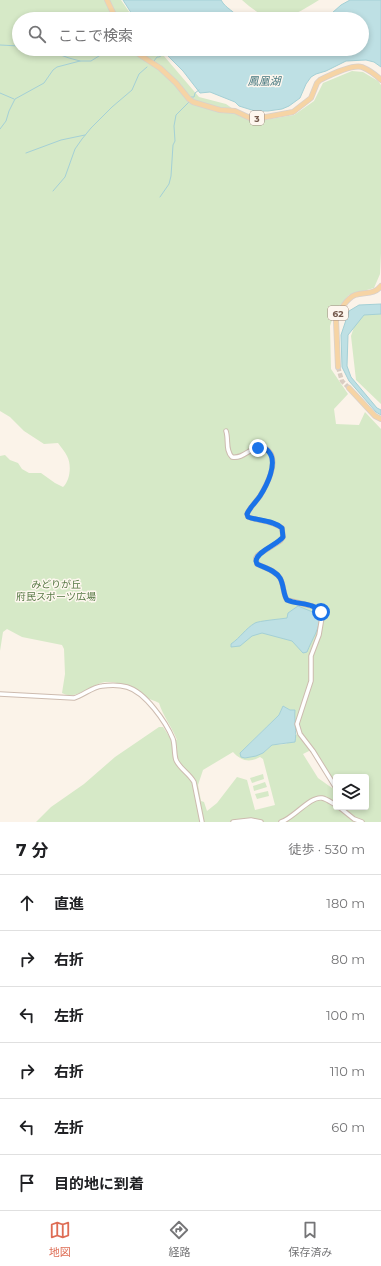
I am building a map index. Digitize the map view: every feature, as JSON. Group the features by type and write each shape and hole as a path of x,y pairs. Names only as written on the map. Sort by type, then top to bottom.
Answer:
{"main road":[{"path":"107,0 113,12"},
{"name":"3","path":"143,56 160,68 193,102 220,110 235,111 255,119 293,112 311,98 317,83 320,80 352,67 362,67 381,80"},
{"name":"62","path":"338,367 336,320 338,313 353,296 372,293 378,290 381,286"},
{"path":"349,388 375,416 381,419"}],"street":[{"path":"226,431 227,450 232,457 240,457 262,447 266,448 272,456 272,468 267,483 247,514 248,517 278,524 282,528 283,537 280,541 258,555 256,558 257,564 272,571 280,578 287,600 312,606 321,612 321,626 311,656 311,681 298,720 298,729 333,783"},
{"path":"0,694 74,698 102,686 126,687 133,690 153,707 172,738 177,762 191,776 194,782 202,822"},
{"path":"281,822 288,819 315,798 321,798 333,804"},
{"path":"343,810 354,819 362,822"},
{"path":"233,822 251,820 261,822"}],"green space":[{"name":"みどりが丘 府民スポーツ広場","path":"0,0 121,0 129,12 12,12 12,56 164,56 199,97 226,104 252,122 294,115 314,101 323,83 352,71 363,72 378,81 381,85 380,274 374,288 349,295 335,311 330,326 331,369 348,394 334,409 336,424 359,425 365,412 381,429 381,822 36,822 51,807 84,784 115,757 159,727 163,727 169,736 177,740 159,703 122,684 105,682 79,694 68,695 62,693 65,674 64,649 62,645 22,637 7,629 3,632 0,651 0,456 5,455 10,460 18,463 22,469 29,473 41,473 63,487 69,477 70,468 69,460 58,443 44,444 24,431 10,417 0,411","holes":["283,706 290,710 297,734 286,744 272,745 263,753 245,758 240,753 279,715","311,750 333,787 332,788 318,778 303,754","233,752 246,760 253,760 260,757 263,759 275,805 255,810 247,780 237,777 217,803 207,811 204,802 201,801 198,785 203,770"]},
{"path":"242,0 319,0 300,12 258,12"},
{"path":"367,313 381,313 381,404 356,380 351,336 357,318"},
{"path":"263,774 264,779 252,783 250,778"},
{"path":"265,782 267,787 254,791 253,786"},
{"path":"268,791 269,796 257,799 255,794"}],"water":[{"path":"123,0 221,0 225,6 232,12 131,12"},
{"name":"鳳凰湖","path":"350,0 381,0 381,67 374,62 366,60 346,61 311,77 300,98 282,109 255,111 239,106 235,102 210,92 200,93 183,71 168,56 369,56 369,12 333,12"},
{"path":"381,304 381,314 364,315 348,335 347,366 351,377 377,408 381,410 381,415 376,412 349,381 342,367 341,335 349,311 359,305"},
{"path":"298,606 320,615 317,629 307,652 303,653 292,641 262,633 252,636 240,646 231,647 231,644 255,623 287,618 288,613"},
{"path":"283,706 290,710 295,710 295,742 272,745 263,753 256,756 245,758 241,757 240,753 279,715"}],"waterway":[{"path":"0,45 12,46"},
{"path":"63,56 80,61"},
{"path":"0,129 6,121 15,99 44,83 53,70 57,67 80,61 91,61 99,56"},
{"path":"154,61 157,57 161,56"},
{"path":"53,191 65,177 75,149 82,139 112,107 132,90 139,74 147,67"},
{"path":"191,97 194,97 195,93 199,90"},
{"path":"0,93 14,99"},
{"path":"160,197 169,184 171,176 176,115 189,102"},
{"path":"26,153 61,140 85,135"}],"tunnel":[{"path":"338,367 342,381 349,388"}],"route":[{"path":"258,448 266,448 272,456 272,468 267,483 260,496 247,514 248,517 278,524 282,528 283,537 280,541 258,555 256,558 257,564 272,571 280,578 287,600 312,606 321,612"}]}
